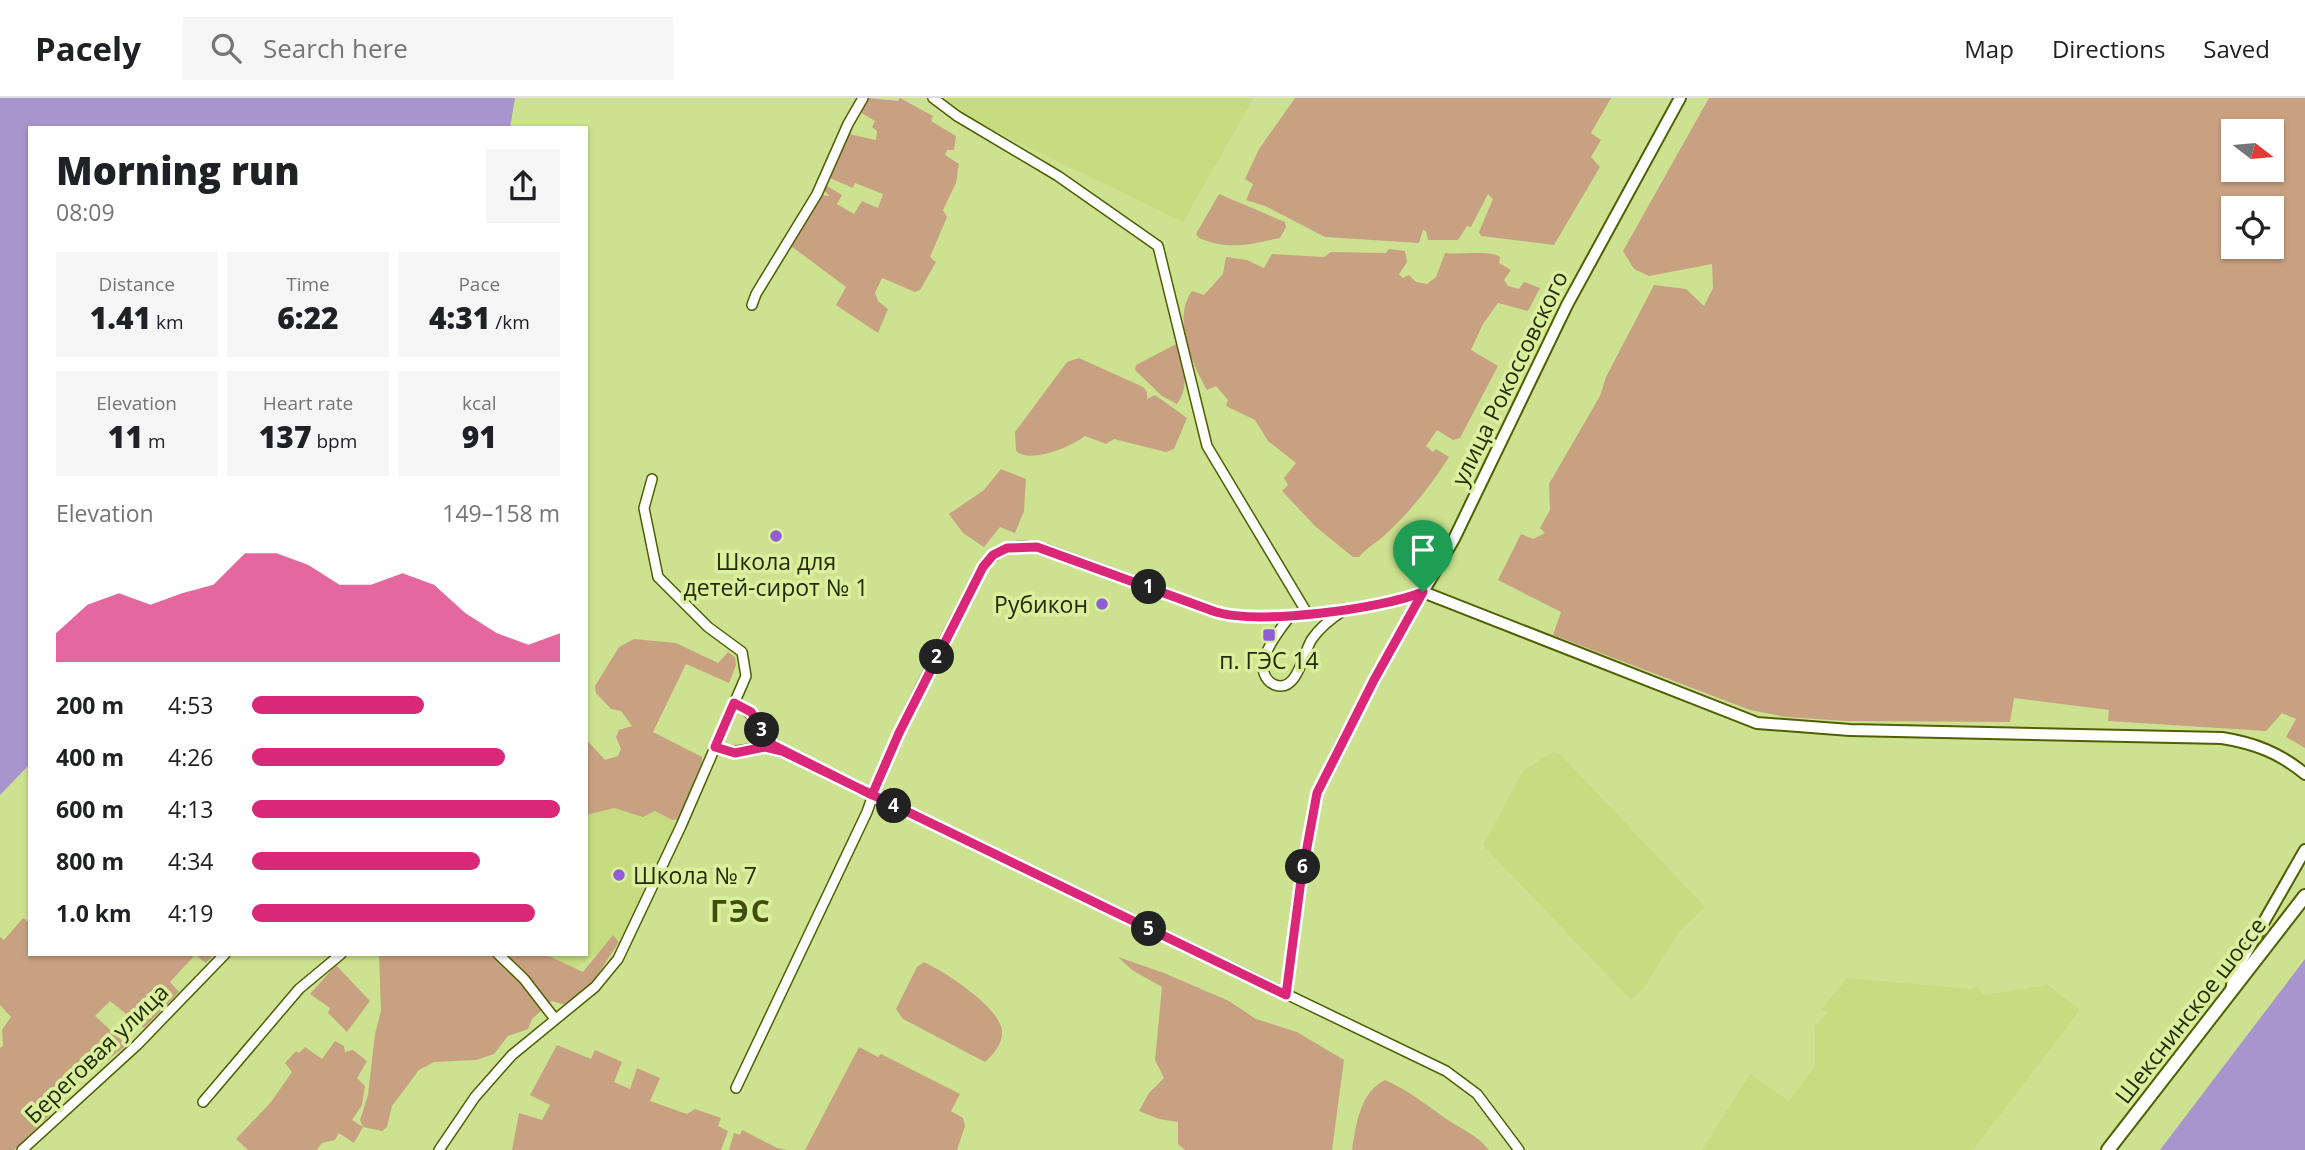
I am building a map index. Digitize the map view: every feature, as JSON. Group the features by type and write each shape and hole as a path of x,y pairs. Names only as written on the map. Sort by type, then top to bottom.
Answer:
{"main road":[{"name":"Шекснинское шоссе","path":"2108,1150 2305,896"}],"street":[{"path":"752,305 756,293 817,194 852,115 863,98"},
{"path":"933,98 957,116 1048,169 1156,243 1207,446 1307,613"},
{"name":"улица Рокоссовского","path":"1286,995 1301,880 1317,793 1349,727 1454,539 1572,296 1680,98"},
{"path":"439,1150 468,1106 502,1066 533,1036 595,987 618,959 746,676 742,652 708,627 658,578 644,508 652,479"},
{"path":"736,1088 867,812 899,733 983,567 993,555 1019,545 1045,549 1225,615 1251,618 1291,615 1395,601 1423,592 1757,723 1850,730 2222,738 2250,743 2273,752 2305,774"},
{"path":"1291,615 1270,647 1263,667 1268,681 1277,685 1286,685 1293,680 1312,638 1347,608"},
{"path":"734,703 751,712 768,740 782,751 1464,1082 1484,1102 1519,1150"},
{"path":"750,750 758,740 760,726"},
{"path":"715,747 735,753 765,747 782,751"},
{"path":"2231,991 2234,974 2305,850"},
{"name":"Береговая улица","path":"22,1150 137,1045 223,956"},
{"path":"203,1102 299,989 339,956"},
{"path":"500,956 524,979 555,1019"}],"shaded area":[{"path":"0,98 515,98 510,126 28,126 28,766 0,795"},
{"path":"867,98 898,101 900,98 933,116 931,121 956,136 954,150 947,150 945,155 959,164 956,183 943,210 947,217 930,257 936,262 920,290 915,292 882,278 875,293 878,301 888,309 878,333 836,305 846,287 791,246 821,195 830,196 823,190 825,185 842,195 837,204 854,214 862,201 878,208 883,194 855,183 853,188 830,178 849,134 876,140 877,131 872,127 875,121 858,111"},
{"path":"947,98 1254,98 1183,222 977,122 945,101"},
{"path":"1295,98 1611,98 1591,133 1601,140 1591,157 1600,167 1554,245 1481,236 1479,232 1493,199 1488,194 1471,227 1467,226 1458,240 1428,240 1426,231 1423,230 1419,243 1325,237 1265,206 1246,200 1253,184 1245,179 1259,149"},
{"path":"1709,98 2305,98 2305,748 2286,737 2296,719 2282,713 2266,731 2108,721 2109,710 2014,698 2010,722 1847,721 1786,717 1750,710 1553,635 1561,612 1498,580 1521,534 1533,539 1545,533 1540,528 1550,510 1549,484 1600,396 1606,377 1654,285 1686,289 1704,306 1713,288 1712,264 1649,276 1634,269 1623,251"},
{"path":"1219,194 1285,222 1286,227 1280,238 1230,245 1199,238 1196,234"},
{"path":"1389,249 1405,251 1407,262 1399,274 1403,278 1409,275 1416,282 1427,284 1436,277 1445,253 1483,253 1500,257 1499,263 1511,270 1504,280 1508,286 1519,289 1524,282 1540,288 1528,311 1498,303 1483,324 1471,350 1498,366 1460,438 1453,440 1437,430 1426,446 1433,452 1436,449 1449,457 1396,525 1359,557 1353,557 1316,527 1282,491 1288,485 1284,478 1296,463 1268,441 1255,420 1226,406 1228,400 1216,386 1207,390 1186,341 1184,314 1192,291 1204,295 1223,274 1226,257 1247,260 1264,268 1272,254 1324,257 1331,252 1386,253"},
{"path":"1178,343 1185,383 1177,404 1162,396 1135,370 1136,365"},
{"path":"1079,358 1143,387 1147,392 1147,399 1155,395 1187,418 1174,449 1166,452 1114,439 1106,444 1085,436 1061,449 1040,455 1022,455 1016,451 1015,432 1067,362"},
{"path":"1001,469 1026,479 1024,511 1015,533 1000,527 984,547 963,533 949,514 984,490"},
{"path":"634,639 676,643 718,663 728,652 735,657 736,665 729,683 686,664 653,732 702,757 702,765 680,819 672,820 655,811 643,817 614,808 588,814 588,741 605,760 618,756 621,749 616,737 619,730 632,726 621,711 611,709 596,693 595,686 619,647"},
{"path":"1553,752 1561,755 1705,907 1678,933 1644,988 1631,1000 1483,845 1523,771"},
{"name":"Школа № 7","path":"602,775 680,813 622,937 569,972 534,956 588,956 588,804"},
{"path":"23,918 28,922 28,956 194,956 170,982 179,992 144,1028 110,1001 95,1016 127,1045 98,1067 94,1064 58,1100 55,1110 14,1150 0,1150 0,1048 3,1046 2,1030 11,1017 0,1005 0,937 4,940"},
{"path":"613,935 619,942 591,985 565,1005 552,1001 532,1019 528,1029 508,1036 494,1054 476,1060 434,1062 419,1070 392,1106 387,1127 382,1131 363,1127 360,1120 368,1095 375,1034 381,1011 379,956 549,956 583,972"},
{"path":"196,956 212,956 206,963"},
{"path":"1118,957 1229,1001 1256,1019 1297,1032 1344,1060 1332,1150 1185,1150 1178,1144 1178,1122 1159,1119 1139,1111 1149,1093 1164,1078 1155,1060 1162,987 1132,970"},
{"path":"2305,959 2305,1150 2160,1150"},
{"path":"924,962 967,988 995,1015 1002,1030 1001,1040 985,1062 903,1019 896,1009 917,967"},
{"path":"336,965 370,1001 347,1032 328,1013 330,1008 310,994"},
{"path":"1847,978 1971,989 1978,987 1984,995 2048,985 2080,1010 1973,1150 1702,1150 1750,1074 1789,1101 1815,1066 1815,1026 1827,1013 1822,1009"},
{"path":"335,1041 344,1046 345,1052 353,1050 367,1061 357,1078 365,1086 362,1105 352,1120 363,1127 354,1143 339,1133 335,1140 322,1143 317,1150 248,1150 236,1139 271,1102 292,1072 285,1063 296,1051 299,1053 305,1047 322,1059"},
{"path":"557,1045 591,1059 595,1050 622,1062 614,1082 630,1089 637,1068 660,1078 650,1101 687,1114 695,1109 721,1118 718,1126 728,1131 721,1150 512,1150 519,1113 542,1120 550,1105 530,1095"},
{"path":"859,1047 878,1057 881,1054 960,1094 951,1111 963,1118 965,1126 957,1150 805,1150"},
{"path":"1385,1080 1474,1136 1489,1150 1352,1150 1365,1101 1370,1092"},
{"path":"742,1130 777,1148 787,1150 729,1150 734,1133 740,1135"}],"place":[{"name":"Школа для детей-сирот № 1","path":"776,536"},
{"name":"Рубикон","path":"1102,604"},
{"name":"п. ГЭС 14","path":"1269,635"},
{"name":"Школа № 7","path":"619,875"}],"district":[{"name":"ГЭС","path":"741,910"}],"route":[{"path":"1423,592 1395,601 1277,617 1242,618 1216,612 1045,549 1019,545 993,555 983,567 899,733 872,795 782,751 768,740 757,718 734,703 715,747 735,753 758,747 782,751 872,795 1286,995 1301,880 1317,793 1405,621 1423,592"}]}
